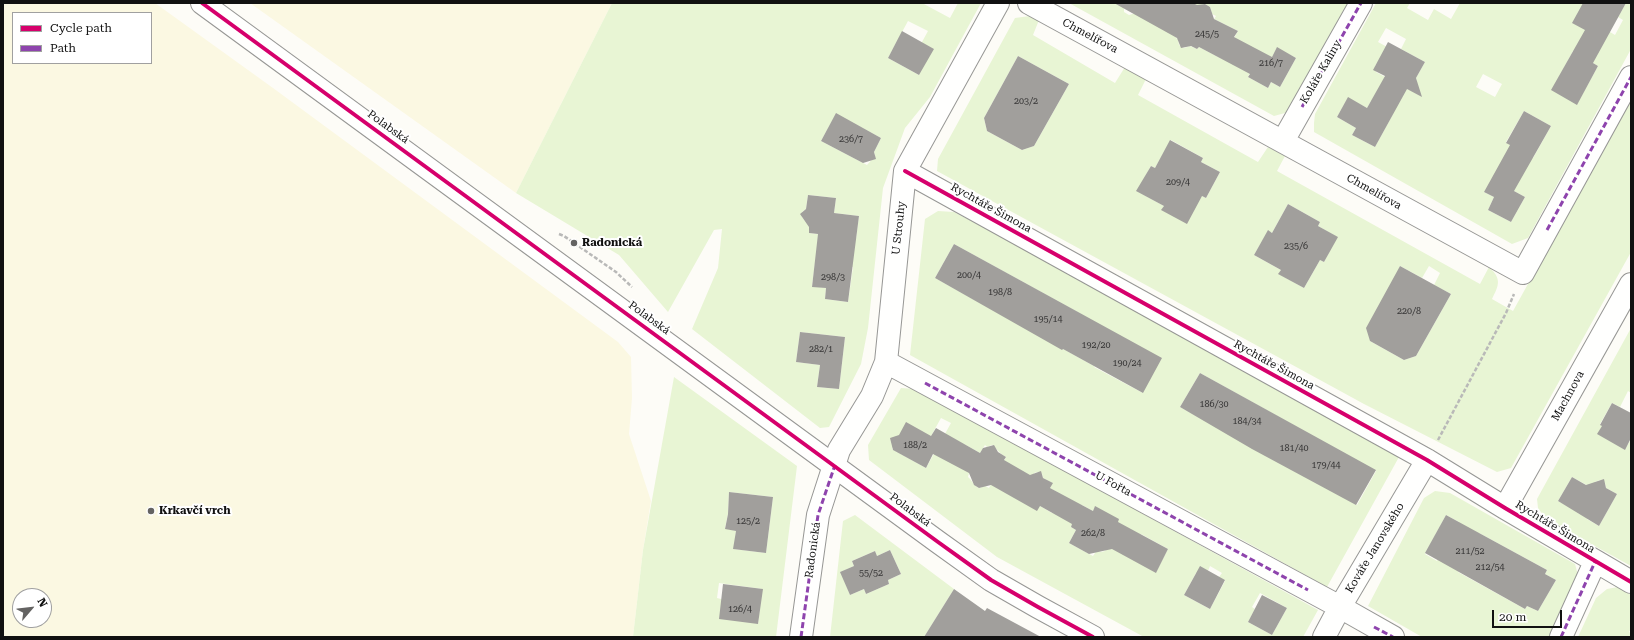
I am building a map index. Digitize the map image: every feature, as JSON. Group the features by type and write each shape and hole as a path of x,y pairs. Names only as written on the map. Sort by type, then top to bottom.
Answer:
{"street":[{"name":"Polabská","path":"202,3 991,580 1093,637"},
{"name":"U Strouhy","path":"835,465 839,450 872,396 886,362 905,171 998,3"},
{"name":"Chmelířova","path":"1029,3 1523,273 1631,77"},
{"name":"Koláře Kaliny","path":"1282,141 1361,3"},
{"name":"Rychtáře Šimona","path":"905,171 1432,452 1505,508 1631,582"},
{"name":"Machnova","path":"1505,508 1631,284"},
{"name":"U Fořta","path":"886,362 1340,607"},
{"name":"Kováře Janovského","path":"1324,637 1340,607 1432,452"},
{"name":"Radonická","path":"801,637 818,515 835,465"},
{"path":"1561,637 1595,562"},
{"path":"1340,607 1393,637"}],"path":[{"path":"1432,452 1508,310"}],"shaded area":[{"path":"3,3 155,3 618,342 631,357 632,398 629,434 651,501 643,550 633,637 3,637"},
{"path":"250,3 612,3 516,193"}],"green space":[{"path":"612,3 922,3 950,18 958,3 981,3 930,97 905,128 883,188 868,328 861,364 829,427 820,428 692,329 718,268 722,229 714,230 668,312 619,255 516,193","holes":["908,21 928,31 922,42 919,75 888,58","836,114 881,138 874,152 875,156 867,165 821,141","808,195 836,198 834,213 859,216 856,239 809,233 810,222 805,221 802,217 802,212 806,209","815,263 853,267 848,302 825,299 826,288 812,286","800,332 845,337 839,389 817,387 820,365 796,362"]},
{"path":"1069,3 1124,3 1124,12 1129,15 1171,3 1352,3 1293,108 1285,113 1274,116","holes":["1194,4 1198,6 1205,4 1210,7 1212,14 1216,16 1214,19 1238,31 1222,59 1199,47 1197,49 1190,46 1184,48 1179,45 1178,39 1176,38","1277,48 1296,58 1280,87 1271,82 1268,88 1248,77 1251,71 1272,57"]},
{"path":"1376,3 1410,3 1407,8 1428,20 1434,9 1451,19 1460,3 1583,3 1610,32 1615,35 1623,20 1618,17 1626,3 1631,3 1631,49 1528,238 1512,244 1314,132 1315,114","holes":["1386,28 1406,39 1401,49 1425,62 1416,78 1417,82 1415,87 1409,90 1376,72 1375,66 1389,48 1378,42","1573,51 1598,66 1577,104 1552,90","1483,74 1502,84 1495,97 1476,87","1348,98 1367,108 1371,101 1393,114 1375,147 1352,135 1356,128 1337,117","1524,111 1551,126 1533,158 1506,142","1514,191 1525,197 1511,222 1488,210 1494,197 1484,192"]},
{"path":"1030,16 1039,20 1033,35 1115,83 1125,67 1146,79 1138,95 1258,162 1268,147 1285,156 1277,171 1480,284 1489,267 1498,279 1498,286 1492,299 1513,311 1631,98 1631,252 1511,468 1497,472 1364,404 937,171 938,159 1015,18","holes":["1018,56 1069,84 1034,146 1022,150 987,131 984,118","1171,140 1203,158 1201,162 1220,172 1206,198 1202,196 1162,210 1164,206 1137,191 1151,166 1155,168","1288,204 1320,222 1318,226 1337,237 1324,262 1320,260 1304,288 1279,274 1281,270 1254,255 1268,231 1272,233","1400,266 1422,278 1429,266 1440,273 1434,285 1451,294 1416,356 1404,360 1370,341"]},
{"path":"938,211 954,212 1399,457 1327,587 910,355 925,219","holes":["954,244 1081,314 1094,366 935,278","1113,333 1143,393 1094,367","1200,373 1376,471 1357,505 1180,407"]},
{"path":"1631,328 1631,393 1628,391 1620,407 1612,403 1600,424 1625,449 1630,441 1631,442 1631,566 1546,519 1538,508 1537,499","holes":["1572,477 1592,488 1595,482 1600,480 1605,483 1606,488 1617,494 1599,526 1587,519 1590,515 1582,510 1579,514 1558,501"]},
{"path":"674,377 797,466 776,637 633,637 643,550","holes":["729,492 773,497 766,553 734,549 736,531 725,528 728,514","719,583 762,589 758,624 721,599 717,598"]},
{"path":"901,388 916,389 1318,610 1303,637 1144,637 997,557 869,460 868,445","holes":["941,418 951,423 926,468 892,449 893,447 931,436","964,444 980,453 985,445 987,447 992,445 1006,457 989,488 985,486 979,488 968,477 969,473","1038,472 1042,474 1043,478 1052,483 1050,488 1062,495 1052,513 1040,506 1034,473","1082,505 1093,511 1095,507 1110,541 1105,551 1101,552 1097,550 1093,556 1069,543 1076,530 1071,527","1141,534 1168,549 1156,572","1210,566 1222,573 1219,577 1225,581 1210,609 1184,595 1196,573 1208,571","1260,593 1287,608 1272,635 1248,622 1255,609 1252,607"]},
{"path":"1435,491 1450,493 1575,564 1579,579 1553,637 1422,637 1368,606 1424,498","holes":["1446,515 1459,522 1457,525 1477,536 1479,533 1547,570 1545,574 1556,580 1538,611 1527,606 1525,609 1458,572 1460,568 1439,557 1437,561 1425,554"]},
{"path":"855,515 954,589 924,637 830,637 843,521","holes":["890,550 901,574 888,580 889,584 866,594 864,589 850,595 841,572 854,566 852,561 875,551 877,556"]},
{"path":"1618,587 1631,595 1631,629 1629,632 1631,633 1631,637 1578,637 1596,598 1607,589"}],"building":[{"path":"1114,3 1205,4 1210,7 1214,19 1238,31 1234,37 1272,57 1277,47 1296,58 1280,87 1271,82 1268,88 1248,77 1250,74 1199,47 1197,49 1191,46 1181,48 1177,38"},
{"path":"1583,3 1626,3 1593,63 1598,66 1577,105 1551,90 1585,30 1572,23"},
{"path":"902,31 934,49 919,75 888,58"},
{"path":"1388,42 1425,62 1416,78 1422,97 1407,89 1375,147 1352,135 1356,128 1337,117 1348,97 1367,108 1385,76 1373,70"},
{"path":"1018,56 1069,84 1034,146 1022,150 987,131 984,118"},
{"path":"1524,111 1551,126 1514,191 1525,197 1511,222 1488,210 1494,197 1484,192 1510,145 1506,143"},
{"path":"836,113 881,138 874,152 876,159 863,163 821,141"},
{"path":"1170,140 1203,158 1201,162 1220,172 1206,198 1202,196 1187,224 1161,210 1164,206 1136,191 1151,166 1155,168"},
{"path":"808,195 836,198 834,213 859,216 848,302 825,299 826,288 812,287 818,234 809,233 809,227 800,214 806,209"},
{"path":"1288,204 1320,222 1318,226 1338,237 1324,262 1320,260 1304,288 1278,274 1281,270 1254,255 1268,230 1272,233"},
{"path":"954,244 1162,358 1143,393 1063,349 1062,350 935,278"},
{"path":"1400,266 1451,294 1416,356 1404,360 1370,341 1366,328"},
{"path":"800,332 845,337 839,389 817,387 820,365 796,362"},
{"path":"1200,373 1376,470 1356,505 1252,449 1180,407"},
{"path":"1612,403 1631,413 1631,438 1625,450 1597,434 1602,426 1600,425"},
{"path":"906,422 931,436 936,428 980,453 983,448 994,445 998,452 1006,457 1004,460 1030,475 1041,471 1043,478 1053,483 1050,488 1093,511 1095,506 1119,519 1118,522 1168,549 1156,573 1112,549 1089,554 1069,543 1076,530 1071,527 1072,524 1040,506 1037,511 991,485 979,488 974,485 969,473 933,454 926,468 893,450 890,438 899,435"},
{"path":"1572,477 1586,485 1604,479 1606,488 1617,494 1599,526 1558,501"},
{"path":"729,492 773,497 766,553 733,549 736,531 725,529 728,514"},
{"path":"1446,515 1547,570 1545,574 1556,580 1538,611 1527,606 1525,609 1425,553"},
{"path":"890,550 901,574 888,580 889,584 866,594 864,589 850,595 840,572 854,566 852,561 875,551 877,556"},
{"path":"1200,566 1225,580 1210,609 1184,595"},
{"path":"723,584 763,589 758,624 719,619"},
{"path":"954,589 985,611 987,608 1041,637 924,637"},
{"path":"1262,595 1287,608 1272,635 1248,622"}],"marked path":[{"path":"1302,107 1361,3"},
{"path":"1547,230 1631,77"},
{"path":"925,383 1308,590"},
{"path":"801,637 818,515 835,465"},
{"path":"1561,637 1595,562"},
{"path":"1374,627 1393,637"}],"cycle path":[{"path":"202,3 991,580 1093,637"},
{"path":"905,171 1427,460 1631,582"}],"place":[{"name":"Radonická","path":"574,243"},
{"name":"Krkavčí vrch","path":"151,511"}]}
